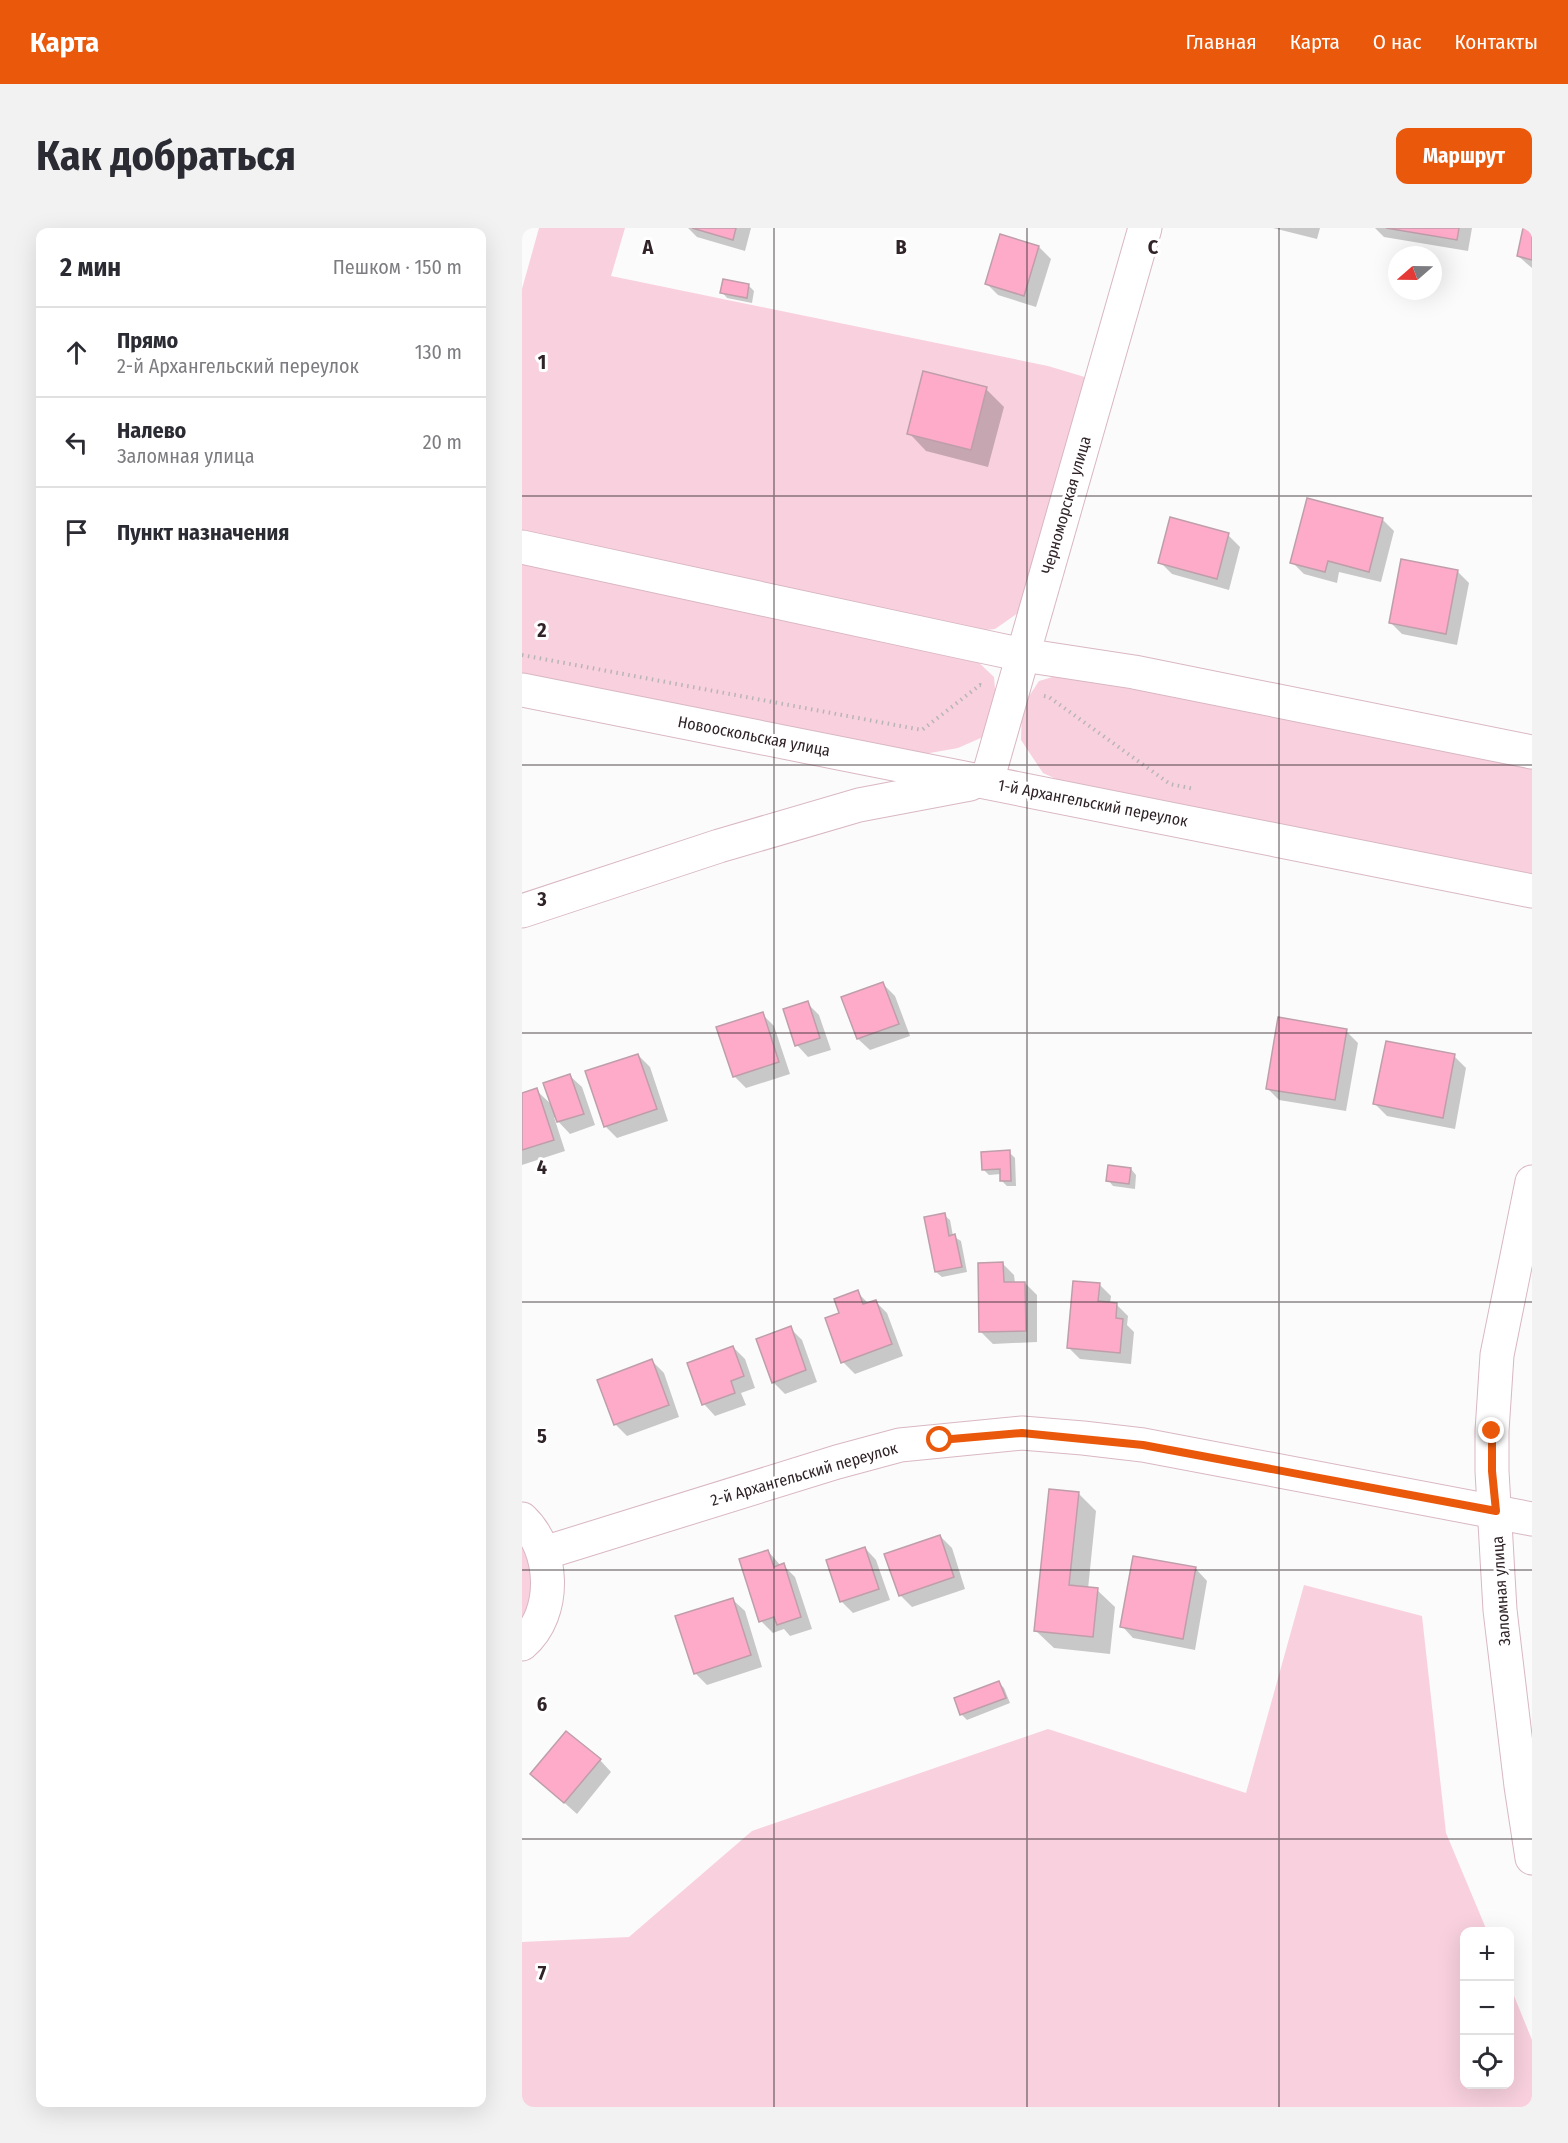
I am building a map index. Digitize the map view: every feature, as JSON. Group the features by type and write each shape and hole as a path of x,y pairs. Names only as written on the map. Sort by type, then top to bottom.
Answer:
{"street":[{"name":"Черноморская улица","path":"987,781 1145,228"},
{"path":"522,548 1023,655 1134,672 1532,752"},
{"name":"Новооскольская улица","path":"522,690 987,781"},
{"name":"1-й Архангельский переулок","path":"522,911 719,846 859,805 987,781 1532,891"},
{"name":"Заломная улица","path":"1532,1182 1497,1355 1492,1431 1500,1610 1532,1858"},
{"name":"2-й Архангельский переулок","path":"544,1553 837,1462 900,1445 1022,1433 1143,1445 1532,1519"},
{"path":"522,1519 531,1527 544,1553 548,1583 543,1613 522,1644"}],"shaded area":[{"path":"539,228 625,228 611,276 1048,366 1088,378 1021,611 995,629 975,631 522,534 522,289"},
{"path":"522,561 974,658 994,677 996,701 983,737 958,748 913,756 522,677"},
{"path":"1076,670 1532,763 1532,876 1076,788 1043,773 1021,740 1022,707 1039,681"},
{"path":"522,1544 531,1572 532,1592 522,1620"},
{"path":"1304,1585 1422,1616 1446,1833 1485,1927 1460,1927 1460,2089 1514,2089 1514,1996 1532,2040 1532,2107 522,2107 522,1942 629,1937 752,1831 1048,1729 1246,1793"}],"building":[{"path":"692,228 736,228 733,240"},
{"path":"1386,228 1459,228 1457,240"},
{"path":"1523,228 1532,228 1532,260 1517,256"},
{"path":"1000,234 1039,246 1024,296 985,284"},
{"path":"723,279 749,284 747,298 720,293"},
{"path":"923,371 987,387 971,450 907,434"},
{"path":"1307,498 1383,518 1369,572 1328,561 1325,572 1290,563"},
{"path":"1170,517 1229,533 1217,579 1158,563"},
{"path":"1401,559 1458,570 1446,634 1389,623"},
{"path":"883,982 899,1024 857,1039 841,997"},
{"path":"808,1001 820,1038 795,1046 783,1009"},
{"path":"763,1012 779,1062 733,1077 716,1027"},
{"path":"1278,1017 1347,1029 1335,1100 1266,1089"},
{"path":"1386,1041 1455,1054 1443,1118 1373,1104"},
{"path":"638,1054 657,1109 604,1127 585,1071"},
{"path":"570,1074 584,1114 557,1122 543,1083"},
{"path":"537,1088 554,1140 522,1150 522,1093"},
{"path":"1010,1150 1011,1181 1000,1181 1000,1169 982,1170 981,1152"},
{"path":"1108,1165 1131,1168 1129,1184 1106,1181"},
{"path":"945,1213 949,1236 955,1234 962,1267 935,1272 924,1217"},
{"path":"1003,1262 1004,1282 1025,1282 1026,1331 979,1332 978,1263"},
{"path":"1073,1281 1100,1283 1098,1301 1117,1303 1116,1318 1123,1319 1120,1353 1067,1348"},
{"path":"858,1290 863,1304 876,1300 892,1344 841,1363 825,1318 839,1313 834,1299"},
{"path":"791,1326 806,1370 772,1383 756,1339"},
{"path":"733,1346 744,1376 731,1381 735,1393 702,1405 687,1363"},
{"path":"652,1359 669,1405 614,1425 597,1380"},
{"path":"1049,1489 1079,1492 1069,1585 1098,1588 1093,1637 1034,1631"},
{"path":"940,1535 954,1577 899,1596 884,1554"},
{"path":"865,1547 879,1589 840,1602 826,1560"},
{"path":"768,1550 774,1567 784,1563 801,1617 777,1625 774,1617 759,1622 739,1559"},
{"path":"1133,1556 1196,1567 1183,1639 1120,1627"},
{"path":"733,1598 751,1655 694,1674 675,1616"},
{"path":"999,1681 1006,1698 960,1715 954,1698"},
{"path":"566,1731 601,1759 564,1803 530,1774"}],"route":[{"path":"940,1440 1022,1433 1143,1445 1496,1511 1492,1471 1492,1431"}]}
